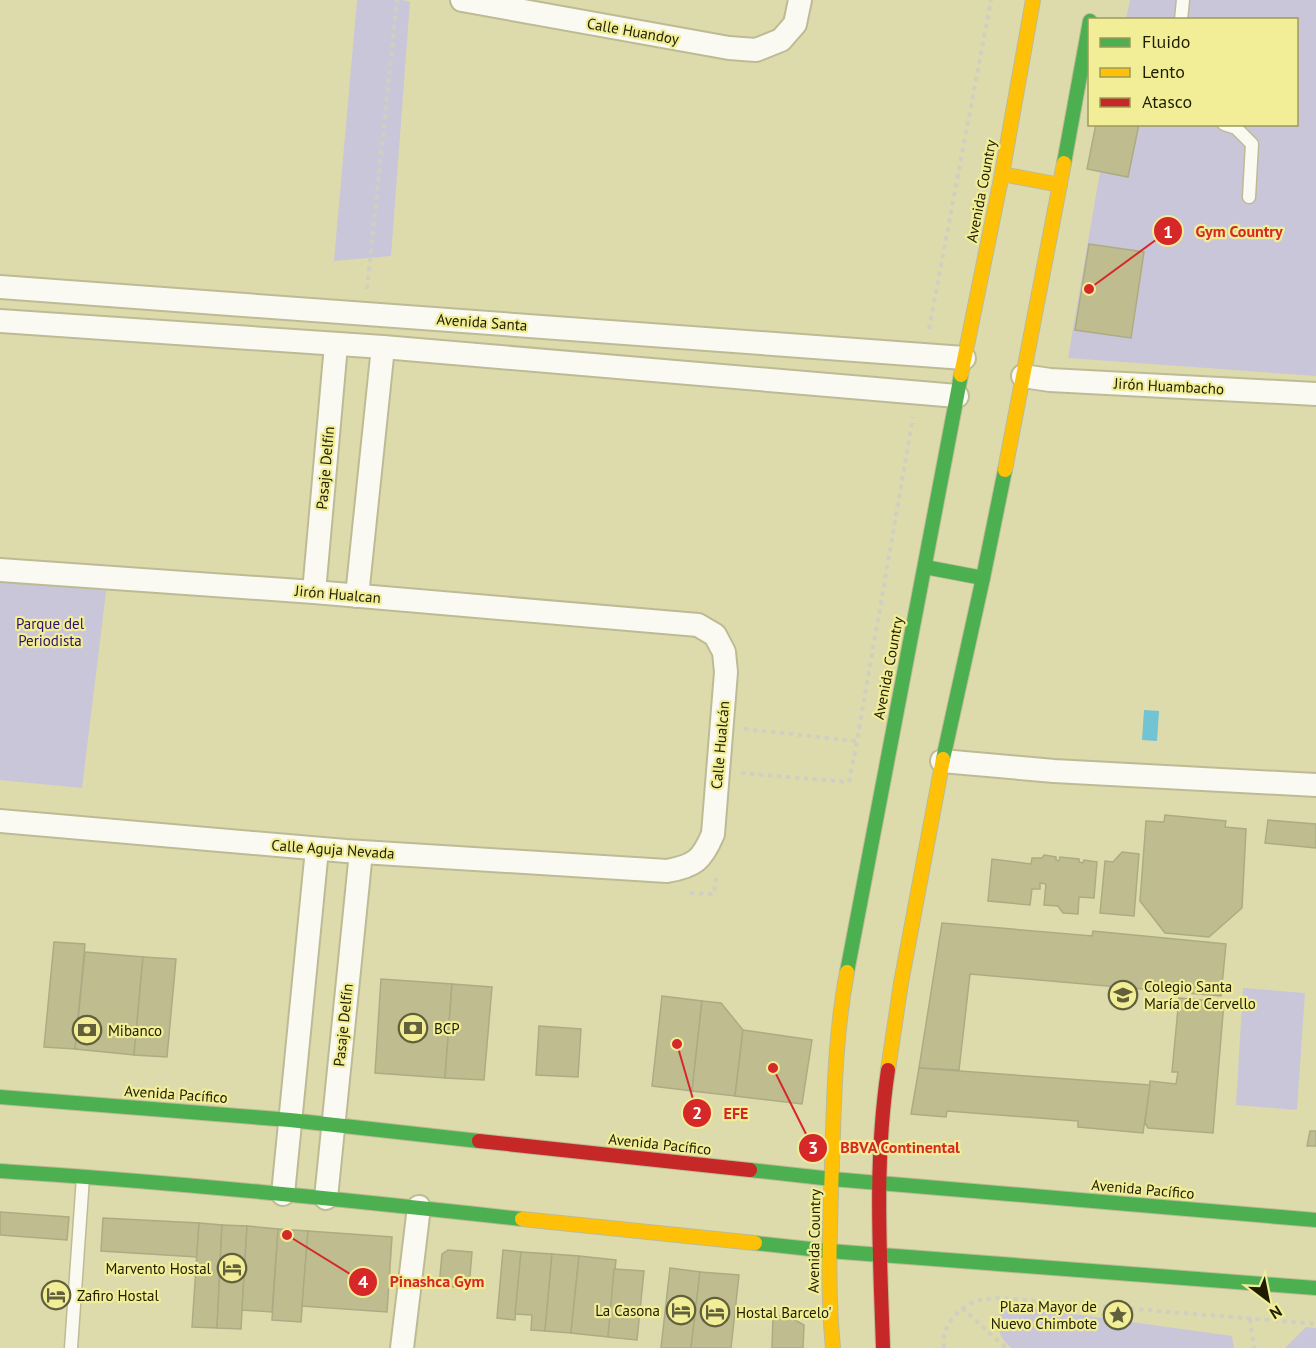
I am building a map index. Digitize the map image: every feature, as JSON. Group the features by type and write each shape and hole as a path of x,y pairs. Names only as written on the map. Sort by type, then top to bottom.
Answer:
{"main road":[{"name":"Avenida Country","path":"833,1348 829,1307 829,1251 834,1093 844,987 964,358 1002,174 1033,0"},
{"path":"883,1348 878,1183 884,1096 901,983 942,761 983,578 1060,185 1084,95 1088,43"},
{"path":"1002,174 1060,185"},
{"path":"924,567 983,578"},
{"name":"Avenida Pacífico","path":"0,1097 333,1124 832,1179 1316,1220"},
{"path":"0,1171 83,1176 326,1198 829,1251 1316,1288"}],"street":[{"name":"Calle Huandoy","path":"462,0 747,50 756,50 781,40 795,24 800,0"},
{"name":"Avenida Santa","path":"0,287 964,358"},
{"path":"0,321 384,347 957,396"},
{"name":"Pasaje Delfín","path":"314,592 336,345"},
{"path":"357,596 384,347"},
{"name":"Jirón Huambacho","path":"1023,376 1050,380 1316,394"},
{"name":"Jirón Hualcan","path":"0,570 314,592 676,622"},
{"name":"Calle Hualcán","path":"667,871 689,867 705,854 713,834 726,672 724,652 715,635 698,625 676,622"},
{"path":"942,761 1053,771 1316,785"},
{"name":"Calle Aguja Nevada","path":"0,821 317,849 667,871"},
{"path":"283,1194 317,849"},
{"name":"Pasaje Delfín","path":"326,1198 361,852"},
{"path":"402,1348 418,1207"}],"lane":[{"path":"1181,18 1183,0"},
{"path":"1230,126 1236,128 1252,144 1249,197"},
{"path":"71,1348 83,1176"}],"path":[{"path":"364,313 397,0"},
{"path":"929,329 991,0"},
{"path":"722,727 857,741 914,411"},
{"path":"718,771 848,782"},
{"path":"944,1348 943,1343 948,1325 961,1308 979,1300 1000,1298 1316,1324"},
{"path":"961,1308 1006,1348"},
{"path":"1250,1319 1254,1348"}],"green space":[{"path":"357,0 410,2 391,256 334,261"},
{"path":"1130,0 1316,0 1316,376 1068,358 1108,126 1298,126 1298,18 1126,18"},
{"name":"Parque del Periodista","path":"0,575 107,584 82,788 0,780"},
{"path":"1243,988 1305,993 1297,1110 1236,1105"},
{"path":"1016,1306 1232,1336 1234,1348 1011,1348 1001,1336 997,1323 1002,1312"},
{"path":"1306,1327 1316,1328 1316,1348 1285,1348"}],"water":[{"path":"1144,710 1159,711 1157,741 1142,740"}],"building":[{"path":"1096,126 1139,126 1128,177 1087,169"},
{"path":"1089,244 1144,252 1131,338 1075,330"},
{"path":"1165,815 1226,821 1225,827 1246,829 1242,908 1209,937 1165,933 1140,901 1146,821 1164,822"},
{"path":"1268,820 1316,824 1316,848 1265,843"},
{"path":"1122,852 1139,854 1134,916 1100,913 1105,861 1113,862"},
{"path":"1044,855 1056,857 1059,861 1060,857 1079,859 1079,862 1083,863 1084,860 1097,862 1094,898 1079,897 1078,914 1063,913 1058,906 1044,905 1046,884 1040,883 1040,889 1032,889 1030,905 988,901 992,859 1031,864 1032,858 1042,858"},
{"path":"942,923 1092,936 1093,931 1226,944 1221,996 970,974 959,1070 919,1068"},
{"path":"54,942 85,944 75,1049 44,1047"},
{"path":"85,952 143,957 134,1055 75,1049"},
{"path":"143,957 176,959 167,1057 134,1055"},
{"name":"BCP","path":"381,979 452,984 445,1078 375,1073"},
{"path":"452,984 492,987 484,1080 445,1078"},
{"path":"662,996 702,1001 692,1091 652,1086"},
{"path":"1179,998 1224,1002 1213,1133 1148,1128 1145,1123 1150,1081 1176,1084 1178,1072 1172,1072"},
{"path":"702,1001 721,1003 743,1030 735,1096 692,1091"},
{"path":"539,1026 581,1029 578,1077 536,1075"},
{"path":"743,1030 812,1040 802,1104 735,1096"},
{"path":"919,1068 1150,1085 1143,1133 1078,1127 1078,1121 947,1111 946,1117 911,1114"},
{"path":"1310,1131 1316,1131 1316,1146 1307,1146"},
{"path":"0,1212 69,1217 67,1240 0,1235"},
{"path":"103,1218 199,1223 197,1257 101,1251"},
{"path":"199,1223 222,1225 217,1328 192,1327"},
{"name":"Marvento Hostal","path":"222,1225 247,1226 241,1329 217,1328"},
{"path":"247,1226 278,1229 272,1312 242,1310"},
{"path":"278,1229 308,1231 301,1322 272,1320"},
{"path":"308,1231 392,1237 387,1312 302,1306"},
{"path":"448,1250 472,1252 469,1288 439,1286 442,1254"},
{"path":"503,1250 521,1252 515,1320 497,1318"},
{"path":"521,1252 552,1254 545,1331 531,1330 532,1315 515,1314"},
{"path":"552,1254 579,1256 571,1333 545,1331"},
{"path":"579,1256 616,1260 608,1337 571,1333"},
{"name":"La Casona","path":"670,1268 700,1272 691,1348 661,1348"},
{"path":"614,1269 644,1271 637,1340 608,1337"},
{"name":"Hostal Barcelo'","path":"700,1272 739,1275 731,1348 691,1348"},
{"path":"773,1316 788,1316 804,1325 803,1348 772,1348"}],"traffic: fast":[{"path":"1064,163 1088,32"},
{"path":"847,972 961,375"},
{"path":"943,759 1005,470"},
{"path":"925,567 983,578"},
{"path":"0,1097 290,1120 479,1141"},
{"path":"750,1170 1316,1220"},
{"path":"0,1171 261,1192 522,1219"},
{"path":"755,1243 829,1251 1316,1288"}],"traffic: slow":[{"path":"961,375 1002,174 1033,0"},
{"path":"1005,470 1064,163"},
{"path":"1002,174 1060,185"},
{"path":"888,1070 901,983 943,759"},
{"path":"833,1348 830,1256 834,1116 838,1044 847,972"},
{"path":"522,1219 755,1243"}],"traffic: jam":[{"path":"883,1348 879,1174 888,1070"},
{"path":"479,1141 750,1170"}],"place":[{"name":"Gym Country","path":"1089,289"},
{"name":"Colegio Santa María de Cervello","path":"1123,995"},
{"name":"BCP","path":"413,1028"},
{"name":"Mibanco","path":"87,1030"},
{"name":"EFE","path":"677,1044"},
{"name":"BBVA Continental","path":"773,1068"},
{"name":"Pinashca Gym","path":"287,1235"},
{"name":"Marvento Hostal","path":"232,1268"},
{"name":"Zafiro Hostal","path":"56,1295"},
{"name":"La Casona","path":"681,1310"},
{"name":"Hostal Barcelo'","path":"715,1312"},
{"name":"Plaza Mayor de Nuevo Chimbote","path":"1118,1315"}]}
